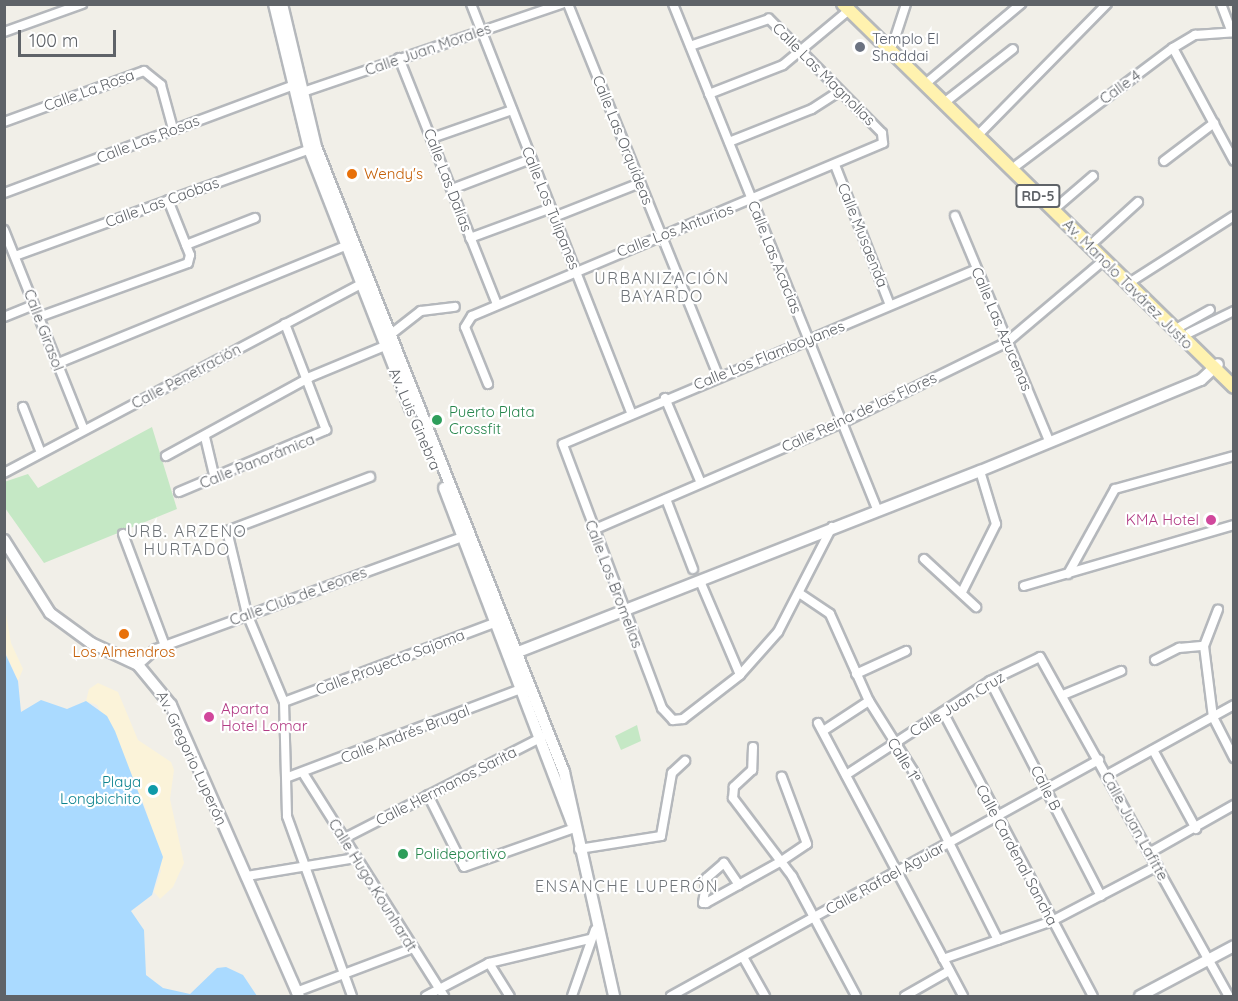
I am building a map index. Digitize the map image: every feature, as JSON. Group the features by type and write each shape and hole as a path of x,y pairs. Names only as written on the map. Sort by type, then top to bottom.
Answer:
{"main road":[{"name":"Av. Manolo Tavárez Justo","path":"848,6 893,44 1095,241 1132,281 1185,330 1233,387"},
{"name":"Av. Manolo Tavárez Justo","path":"848,6 1104,260 1216,366 1233,378"}],"street":[{"path":"4,32 82,4"},
{"name":"Av. Luis Ginebra","path":"274,4 312,148 345,246 365,281 385,346 468,535"},
{"name":"Av. Luis Ginebra","path":"282,4 296,91"},
{"name":"Calle Los Tulipanes","path":"471,4 631,411"},
{"name":"Calle Juan Morales","path":"296,91 562,4"},
{"name":"Calle Las Orquídeas","path":"568,4 718,376"},
{"name":"Calle Las Acacias","path":"673,4 877,509"},
{"path":"893,44 906,4"},
{"path":"930,80 1021,4"},
{"path":"982,131 1107,4"},
{"path":"1221,4 1233,32"},
{"path":"709,94 802,52 848,6"},
{"name":"Calle Las Magnolias","path":"690,46 763,18 774,22 885,140"},
{"name":"Calle 4","path":"1017,165 1173,48 1195,36 1233,32"},
{"path":"1173,48 1233,161"},
{"path":"949,99 1013,49"},
{"name":"Calle Las Dalias","path":"399,58 496,302"},
{"name":"Calle La Rosa","path":"4,122 144,71 161,85 173,129"},
{"name":"Calle Las Rosas","path":"4,193 173,129 296,91"},
{"path":"729,142 812,109 840,91"},
{"path":"432,138 512,110"},
{"path":"1164,160 1214,123"},
{"name":"Calle Los Anturios","path":"488,384 465,327 468,319 496,302 575,268 662,237 752,200 835,165 885,140"},
{"name":"Av. Luis Ginebra","path":"312,148 365,281 390,335 545,736 575,828 592,934 614,996"},
{"name":"Calle Las Caobas","path":"15,256 312,148"},
{"path":"452,189 531,159"},
{"name":"Calle Musaenda","path":"835,165 890,305"},
{"path":"1058,206 1093,176"},
{"path":"554,217 640,183"},
{"path":"39,317 191,259 168,200"},
{"path":"1095,241 1138,202"},
{"path":"470,238 550,208"},
{"name":"Calle Las Azucenas","path":"955,216 1049,441"},
{"path":"1132,281 1233,216"},
{"path":"186,245 255,218"},
{"name":"Calle Girasol","path":"5,232 84,429"},
{"path":"56,364 345,246"},
{"name":"Calle Reina de las Flores","path":"593,530 666,499 700,481 842,423 1008,342 1104,260"},
{"name":"Calle Los Flamboyanes","path":"563,444 631,411 977,269"},
{"name":"Calle Penetración","path":"4,473 365,281"},
{"path":"4,317 34,305"},
{"path":"390,335 421,311 455,307"},
{"path":"1185,330 1210,310"},
{"path":"1185,330 1233,311"},
{"name":"Calle Panorámica","path":"179,492 323,434 327,425 310,377 285,324"},
{"path":"166,456 205,437 310,377 385,346"},
{"path":"514,654 832,526 980,471 1201,380 1216,366"},
{"path":"665,398 700,481"},
{"path":"23,408 41,453"},
{"path":"205,437 215,479"},
{"name":"Calle Los Bromelias","path":"563,444 593,530 662,708 673,720 683,719 740,675"},
{"path":"1068,573 1115,489 1233,456"},
{"path":"962,592 996,524 980,471"},
{"path":"352,996 340,974 287,816 288,777 284,702 247,614 227,531 370,477"},
{"path":"666,499 693,569"},
{"path":"1024,586 1233,525"},
{"path":"700,581 740,675 778,632 832,526"},
{"path":"123,534 165,646"},
{"name":"Calle Club de Leones","path":"138,665 165,646 247,614 468,535"},
{"name":"Av. Gregorio Luperón","path":"4,540 50,613 91,643 138,665 171,705 298,994"},
{"path":"924,559 976,607"},
{"name":"Calle 1ª","path":"799,593 828,610 869,701 895,743 998,940"},
{"path":"1218,610 1204,646 1213,717 1233,758"},
{"name":"Calle Proyecto Sajoma","path":"284,702 501,621"},
{"path":"1155,660 1179,648 1204,646"},
{"path":"856,674 906,651"},
{"name":"Av. Luis Ginebra","path":"514,654 521,689 545,736"},
{"name":"Calle Juan Cruz","path":"846,775 990,681 1040,657"},
{"name":"Calle Juan Lafitte","path":"1040,657 1064,695 1207,960 1229,996"},
{"path":"1064,695 1121,671"},
{"name":"Calle B","path":"990,681 1101,896"},
{"name":"Calle Andrés Brugal","path":"288,777 521,689"},
{"path":"869,701 820,727 963,996"},
{"path":"1107,775 1233,705"},
{"name":"Calle Cardenal Sancha","path":"943,712 995,817 1093,996"},
{"name":"Calle Hermanos Sarita","path":"343,838 545,736"},
{"path":"753,747 752,770 732,795 780,862 814,918 856,996"},
{"path":"1153,750 1196,829"},
{"name":"Calle Rafael Aguiar","path":"671,996 1099,760"},
{"path":"579,849 661,836 672,773 685,761"},
{"name":"Calle Hugo Kounhardt","path":"303,773 441,993"},
{"path":"739,885 724,863 707,878 703,903 739,885 780,862 807,842 782,777"},
{"path":"428,795 464,867 575,828"},
{"path":"1149,853 1196,829 1233,805"},
{"path":"247,876 356,858"},
{"path":"943,958 1052,921 1157,866"},
{"path":"426,996 441,993 489,963 592,934"},
{"path":"572,996 592,934"},
{"path":"1140,996 1233,946"},
{"path":"298,994 340,974 413,948"},
{"path":"743,957 765,996"},
{"path":"489,963 510,996"},
{"path":"905,996 949,971"}],"green space":[{"path":"152,427 177,509 44,563 5,508 4,482 28,474 38,488"},
{"path":"637,725 641,741 621,750 615,736"}],"sand":[{"path":"4,602 11,643 23,669 18,681 5,651"},
{"name":"Playa Longbichito","path":"98,683 118,692 138,740 171,762 174,770 170,799 184,863 173,887 160,899 154,892 161,871 146,810 122,752 97,705 86,701 89,689"}],"water":[{"path":"4,651 18,681 21,712 41,700 67,709 86,701 107,716 115,731 163,857 152,895 131,911 144,930 146,975 163,988 190,994 217,968 226,967 243,975 257,996 5,996"}],"place":[{"name":"Templo El Shaddai","path":"860,47"},
{"name":"Wendy's","path":"352,174"},
{"name":"Puerto Plata Crossfit","path":"437,420"},
{"name":"KMA Hotel","path":"1211,520"},
{"name":"Los Almendros","path":"124,634"},
{"name":"Aparta Hotel Lomar","path":"209,717"},
{"name":"Playa Longbichito","path":"153,790"},
{"name":"Polideportivo","path":"403,854"}],"district":[{"name":"URBANIZACIÓN BAYARDO","path":"662,287"},
{"name":"URB. ARZENO HURTADO","path":"187,540"},
{"name":"ENSANCHE LUPERÓN","path":"627,886"}]}
